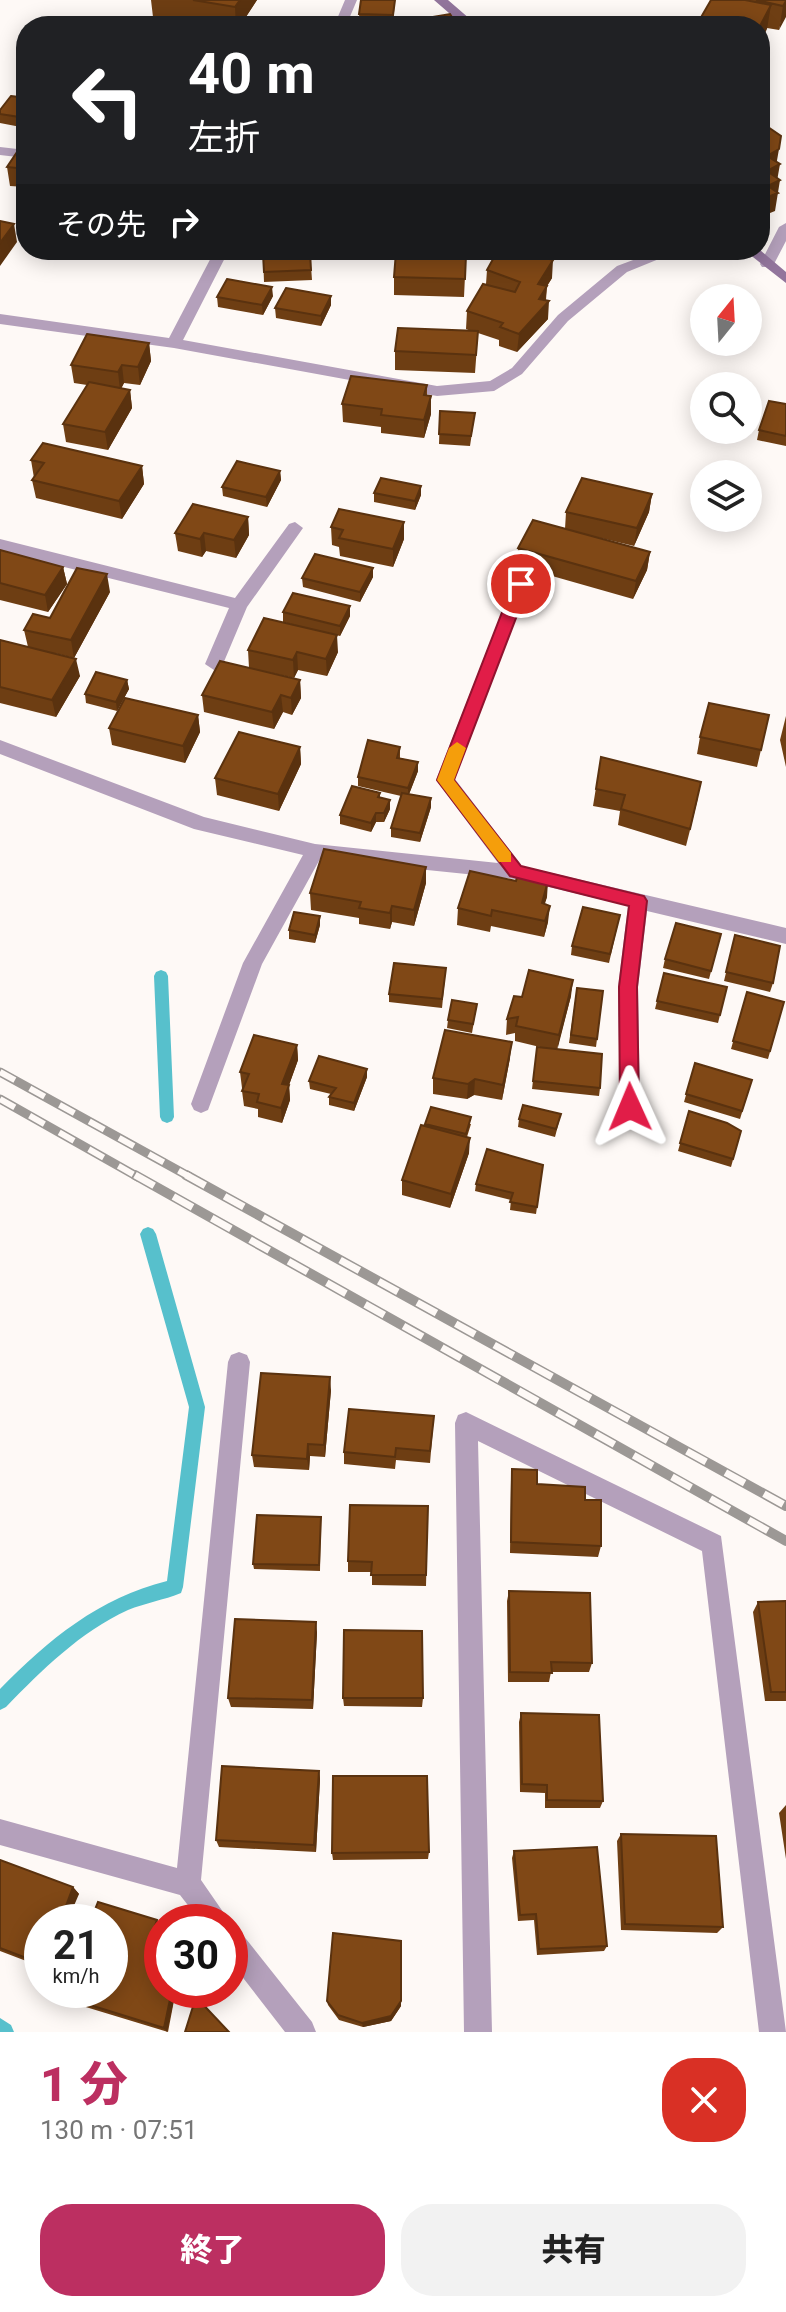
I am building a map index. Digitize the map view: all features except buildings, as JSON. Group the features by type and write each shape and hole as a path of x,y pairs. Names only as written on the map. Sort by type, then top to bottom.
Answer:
{"main road":[{"path":"440,0 460,16"},
{"path":"762,260 786,279"}],"street":[{"path":"770,259 785,233"},
{"path":"174,343 217,260"},
{"path":"0,319 174,343 437,391 494,386 517,371 563,318 622,269 647,260"},
{"path":"767,264 769,260"},
{"path":"214,664 239,605 295,528"},
{"path":"0,545 239,605"},
{"path":"516,872 445,780 521,584"},
{"path":"0,747 201,824 315,851 516,872 786,936"},
{"path":"201,1104 253,963 315,851"},
{"path":"630,1107 628,987 638,901"},
{"path":"188,1884 239,1362"},
{"path":"478,2032 466,1423 713,1544 773,2032"},
{"path":"0,1832 188,1884 203,1904"},
{"path":"248,1962 302,2032"}],"waterway":[{"path":"161,976 167,1117"},
{"path":"0,1701 78,1629 122,1604 175,1587 197,1407 148,1234"},
{"path":"0,2028 4,2032"}],"railway":[{"path":"0,1072 190,1177"},
{"path":"0,1099 138,1177"},
{"path":"135,1175 786,1541"},
{"path":"186,1175 786,1506"}],"slow traffic":[{"path":"457,748 445,780 505,858"}],"route":[{"path":"521,584 445,780 516,872 638,901 628,987 630,1107"}]}
